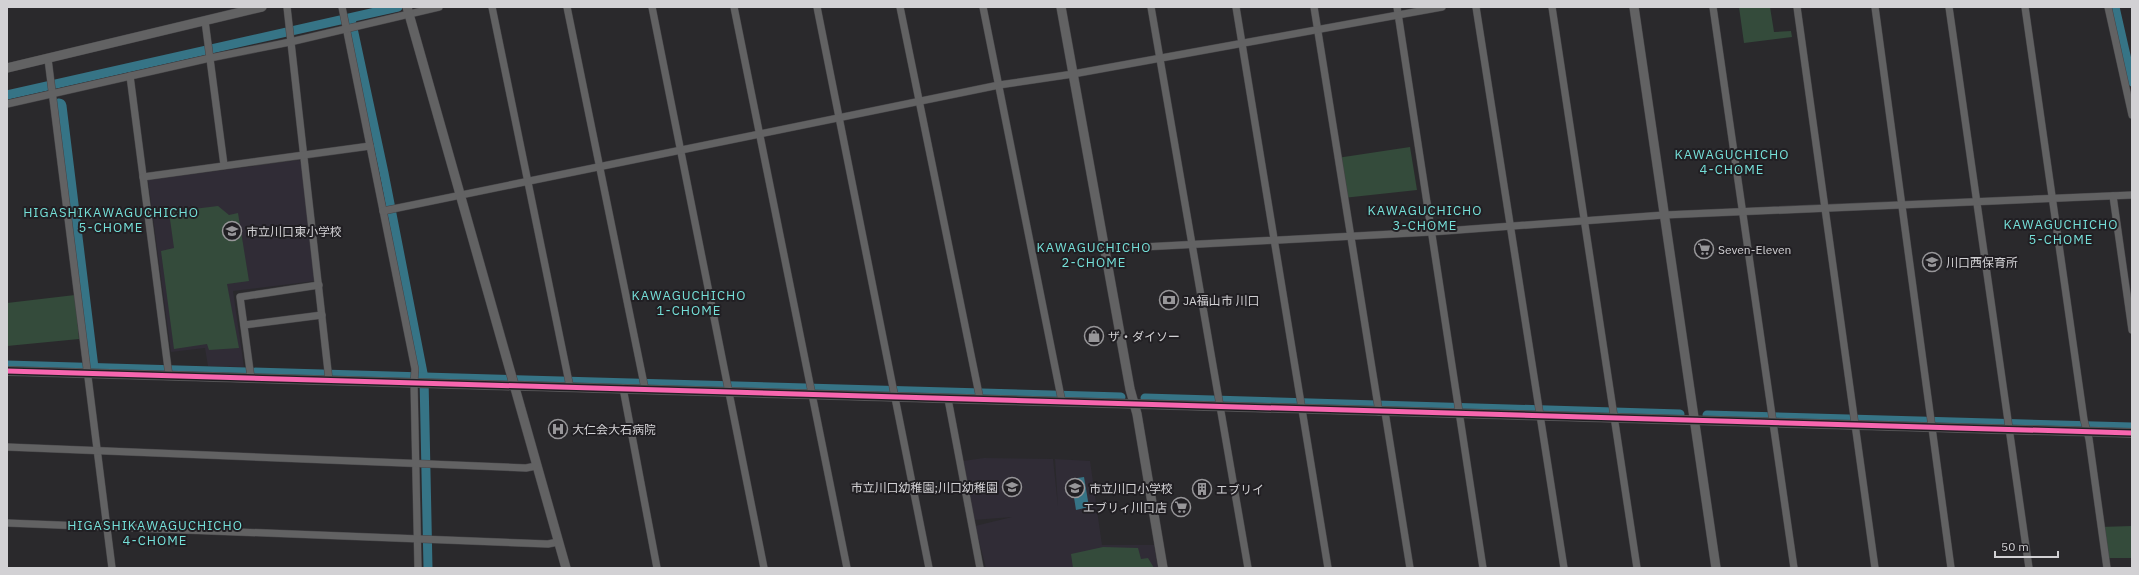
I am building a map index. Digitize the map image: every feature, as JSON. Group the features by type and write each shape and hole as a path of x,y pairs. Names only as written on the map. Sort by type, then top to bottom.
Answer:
{"street":[{"path":"7,68 205,21 230,10 262,7"},
{"path":"287,7 329,380"},
{"path":"7,104 210,58 290,42 408,11 439,7"},
{"path":"492,7 570,387"},
{"path":"568,7 645,389"},
{"path":"652,7 764,568"},
{"path":"734,7 847,568"},
{"path":"818,7 897,397 929,568"},
{"path":"900,7 980,399"},
{"path":"983,7 1062,402"},
{"path":"1061,7 1163,568"},
{"path":"1150,7 1248,568"},
{"path":"1236,7 1276,240 1328,568"},
{"path":"1314,7 1382,412 1410,568"},
{"path":"1397,7 1483,568"},
{"path":"383,211 999,85 1073,74 1442,7"},
{"path":"1476,7 1564,568"},
{"path":"1552,7 1637,568"},
{"path":"1634,7 1716,568"},
{"path":"1713,7 1794,568"},
{"path":"1797,7 1875,568"},
{"path":"1875,7 1951,568"},
{"path":"1949,7 1978,201 2029,568"},
{"path":"2025,7 2107,568"},
{"path":"2108,7 2132,115"},
{"path":"342,9 349,27 370,146 415,369 419,539 418,568"},
{"path":"408,11 458,195 566,568"},
{"path":"205,21 224,165"},
{"path":"48,59 112,568"},
{"path":"130,76 169,376"},
{"path":"143,177 370,146"},
{"path":"1105,249 1192,246 1431,232 1510,225 1664,215 1978,201 2052,200 2132,195"},
{"path":"2113,196 2132,330"},
{"path":"251,378 240,297 243,295 319,285"},
{"path":"244,325 322,315"},
{"path":"7,370 2132,434"},
{"path":"623,388 657,568"},
{"path":"948,399 980,568"},
{"path":"7,447 417,462 526,468 536,466"},
{"path":"7,523 431,540 548,544 558,542"}],"shaded area":[{"name":"市立川口東小学校","path":"299,160 302,164 315,281 233,291 244,367 208,366 205,348 171,352 148,180"},
{"name":"市立川口小学校","path":"984,458 1053,459 1058,507 1055,459 1090,461 1102,545 1154,545 1158,568 986,568 975,526 1012,517 974,520 963,461"}],"green space":[{"path":"1739,7 1770,7 1774,32 1791,31 1792,37 1744,43"},
{"path":"1410,147 1417,190 1343,198 1337,158"},
{"path":"218,206 229,215 238,213 249,281 227,284 239,348 209,350 207,344 174,349 161,251 174,248 169,212"},
{"path":"75,295 79,339 7,346 7,303"},
{"path":"2132,526 2132,558 2104,558 2100,527"},
{"path":"1103,547 1138,548 1141,559 1148,558 1154,568 1073,568 1071,554"}],"water":[{"path":"1084,477 1089,507 1076,510 1071,479"}],"waterway":[{"path":"7,95 398,7"},
{"path":"2115,7 2132,82"},
{"path":"351,19 384,173 424,378 428,568"},
{"path":"59,106 91,368"},
{"path":"7,365 1121,397"},
{"path":"1145,398 1680,414"},
{"path":"1707,415 2132,427"}],"cycle path":[{"path":"7,371 2132,433"}],"place":[{"name":"市立川口東小学校","path":"232,231"},
{"name":"Seven-Eleven","path":"1704,249"},
{"name":"川口西保育所","path":"1932,262"},
{"name":"JA福山市 川口","path":"1169,300"},
{"name":"ザ・ダイソー","path":"1094,336"},
{"name":"大仁会大石病院","path":"558,429"},
{"name":"市立川口幼稚園;川口幼稚園","path":"1012,487"},
{"name":"市立川口小学校","path":"1075,488"},
{"name":"エブリイ","path":"1202,489"},
{"name":"エブリィ川口店","path":"1181,507"}],"district":[{"name":"KAWAGUCHICHO 4-CHOME","path":"1732,162"},
{"name":"KAWAGUCHICHO 3-CHOME","path":"1425,218"},
{"name":"HIGASHIKAWAGUCHICHO 5-CHOME","path":"111,220"},
{"name":"KAWAGUCHICHO 5-CHOME","path":"2061,232"},
{"name":"KAWAGUCHICHO 2-CHOME","path":"1094,254"},
{"name":"KAWAGUCHICHO 1-CHOME","path":"689,302"},
{"name":"HIGASHIKAWAGUCHICHO 4-CHOME","path":"155,532"}]}
